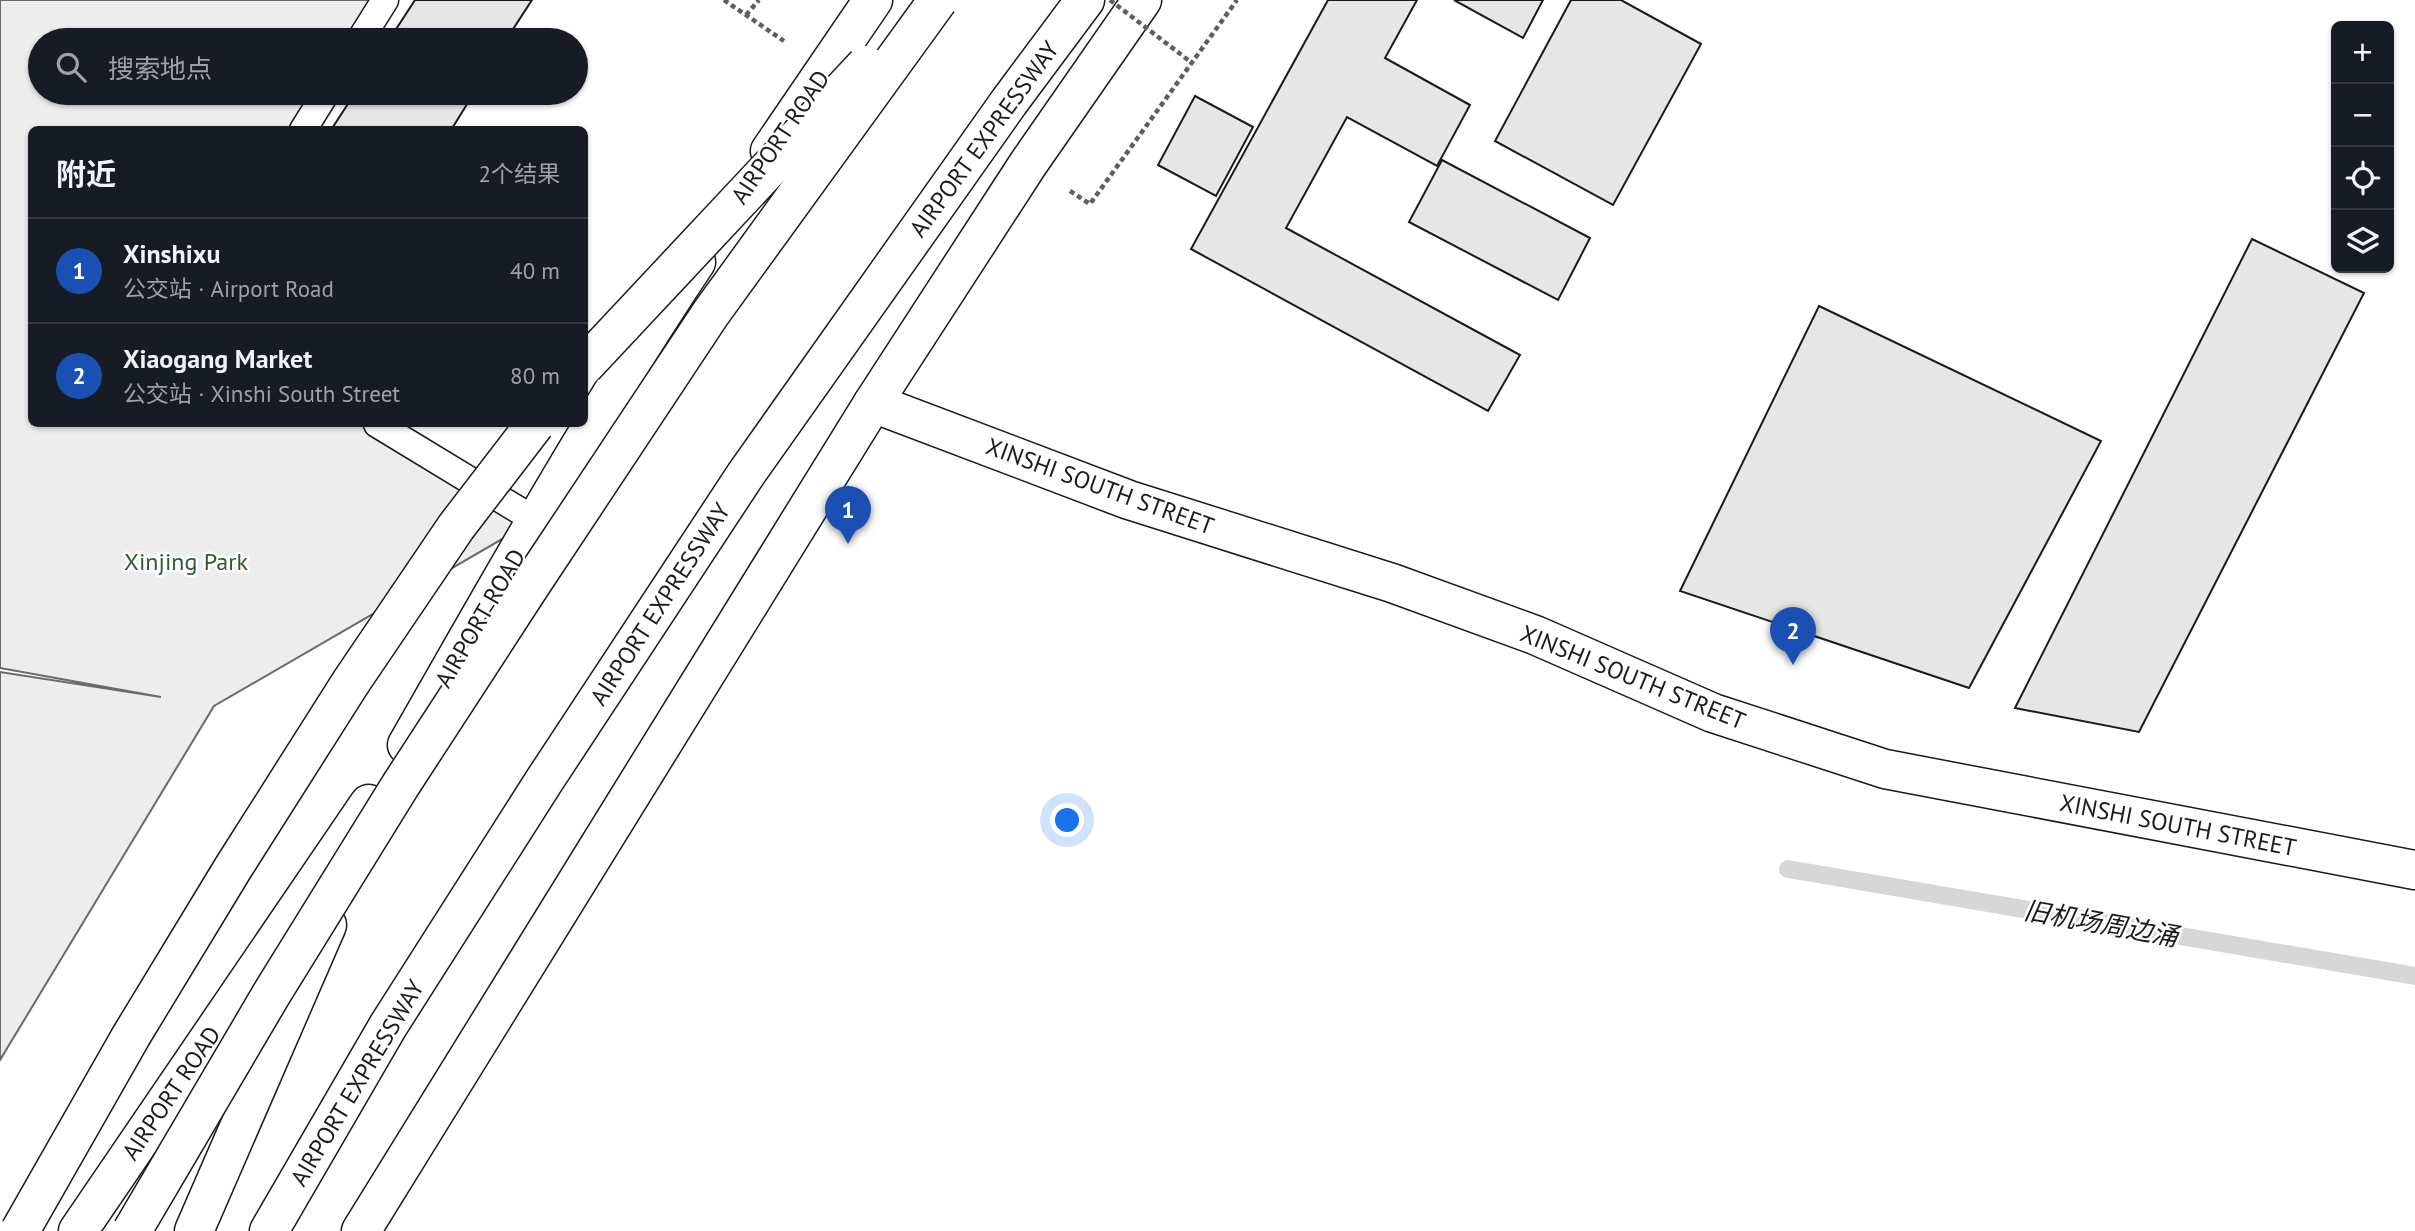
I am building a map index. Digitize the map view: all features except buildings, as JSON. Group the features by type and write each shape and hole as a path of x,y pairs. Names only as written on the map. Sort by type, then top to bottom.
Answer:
{"main road":[{"name":"AIRPORT ROAD","path":"78,1231 398,761 535,520 667,306 873,0"},
{"path":"588,362 928,0"},
{"path":"132,1231 272,993 400,786 530,586 711,313 938,0"},
{"name":"AIRPORT EXPRESSWAY","path":"269,1231 388,1027 544,781 746,474 1009,102 1085,0"},
{"path":"361,1231 873,403 1028,164 1142,0"},
{"name":"XINSHI SOUTH STREET","path":"873,403 1129,500 1392,583 1535,635 1713,713 1885,769 2415,870"},
{"path":"20,1231 233,868 351,682 456,527 533,427"},
{"path":"194,1231 398,761"}],"lane":[{"path":"368,28 386,0"},
{"path":"305,126 319,105"},
{"path":"381,427 535,520"}],"path":[{"path":"724,0 746,15 760,0"},
{"path":"1110,0 1192,63"},
{"path":"1090,204 1237,0"}],"shaded area":[{"name":"Xinjing Park","path":"0,0 385,0 368,28 28,28 28,105 318,105 305,126 28,126 28,427 382,427 535,520 214,706 0,1060 0,672 161,697 0,668"}],"waterway":[{"name":"旧机场周边涌","path":"1788,869 2415,976"}],"place":[{"name":"Xinshixu","path":"848,544"},
{"name":"Xiaogang Market","path":"1793,665"}]}
